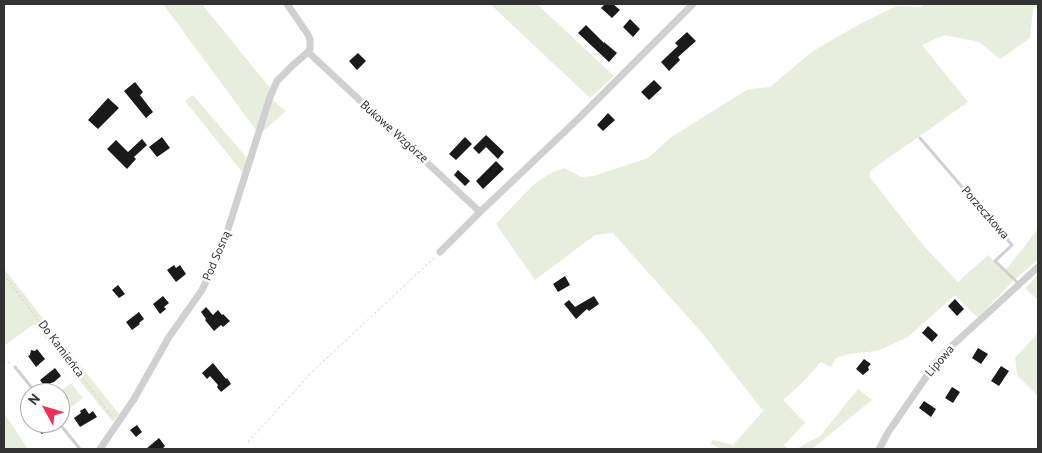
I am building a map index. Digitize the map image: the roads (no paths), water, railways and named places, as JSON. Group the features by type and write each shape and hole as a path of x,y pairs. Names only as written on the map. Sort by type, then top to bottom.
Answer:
{"street":[{"path":"286,4 308,33 310,49 308,52"},
{"path":"440,252 578,119 693,4"},
{"name":"Bukowe Wzgórze","path":"308,52 480,212"},
{"name":"Pod Sosną","path":"100,449 134,399 170,337 202,290 222,248 270,98 278,81 308,52"},
{"name":"Lipowa","path":"879,449 889,431 944,354 1038,267"}],"lane":[{"name":"Porzeczkowa","path":"920,138 1012,245 995,261 1019,286"},
{"path":"15,367 28,383"},
{"path":"67,433 80,449"}]}
